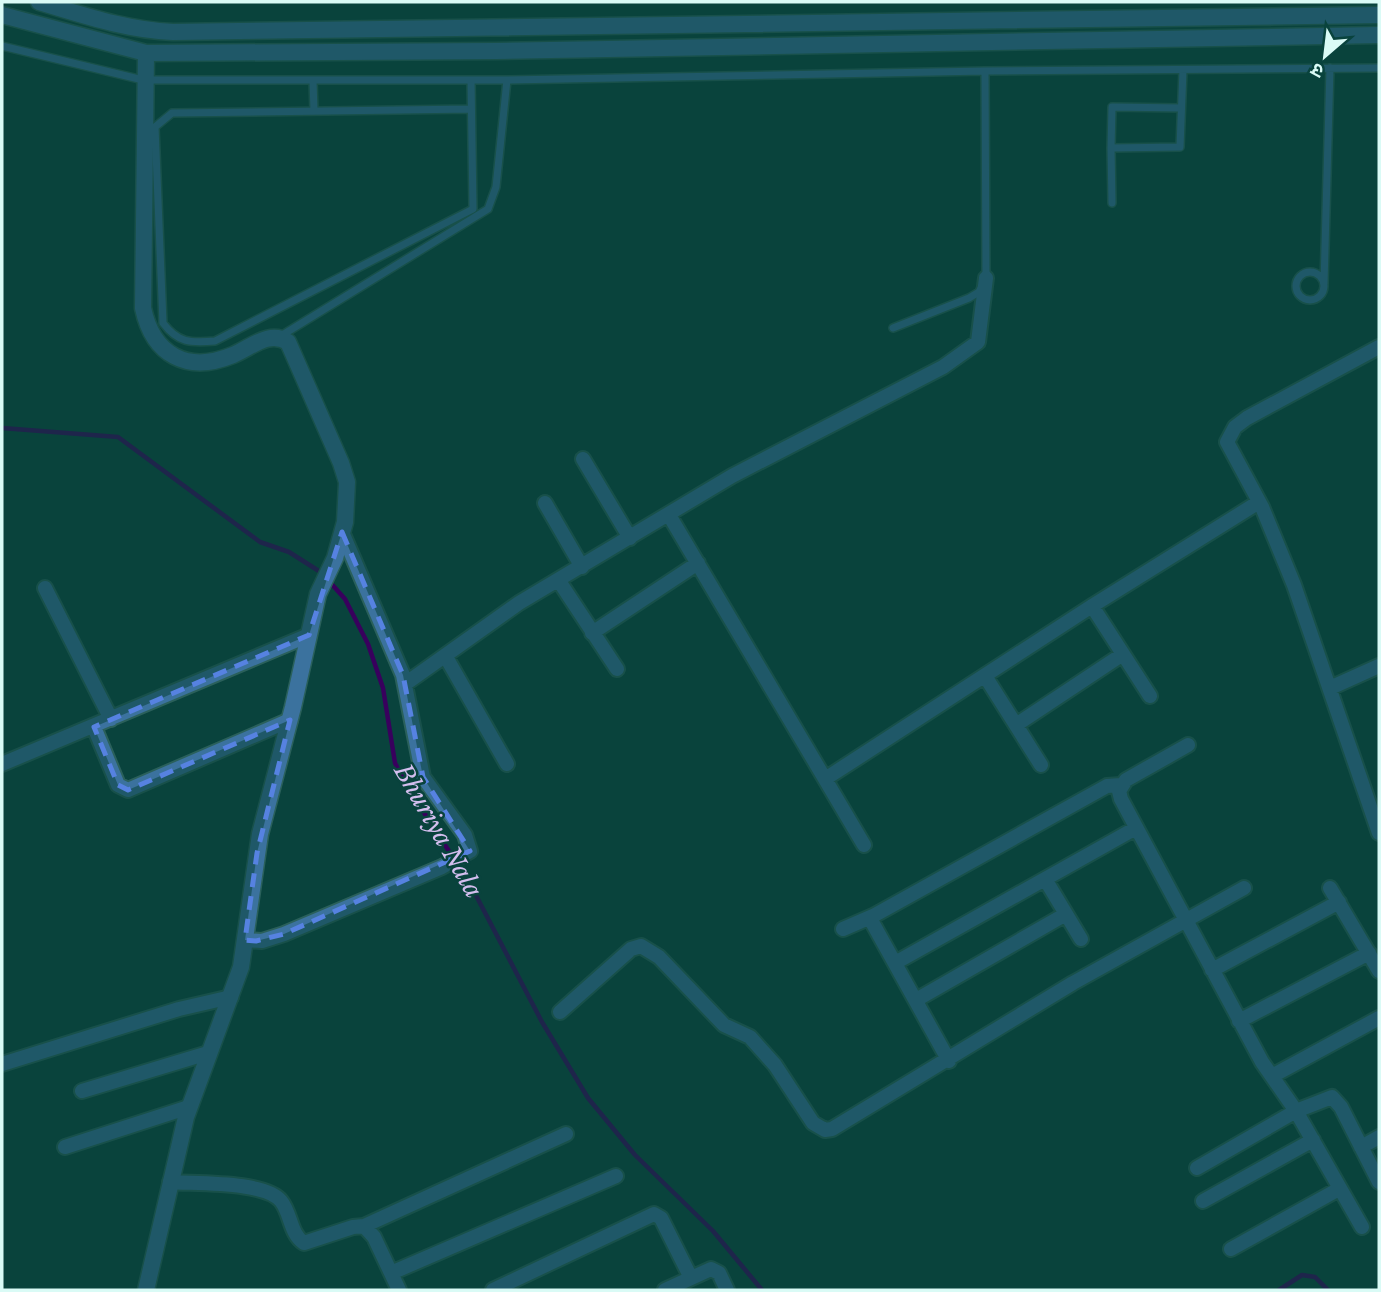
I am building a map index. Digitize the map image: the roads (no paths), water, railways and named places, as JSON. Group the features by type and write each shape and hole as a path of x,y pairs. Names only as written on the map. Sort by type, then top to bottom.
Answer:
{"street":[{"path":"38,2 122,26 173,32 1379,15"},
{"path":"2,15 146,53 510,51 1379,35"},
{"path":"146,53 143,308 148,329 158,345 185,361 204,362 231,356 269,337 279,337 288,342 344,472 348,502 335,558 322,583 260,834 241,967 189,1107 146,1290"},
{"path":"405,684 497,618 732,476 943,367 978,342 986,278"},
{"path":"1379,347 1247,418 1229,434 1229,449 1259,502 1294,584 1379,833"},
{"path":"583,459 630,538"},
{"path":"825,779 1091,606 1259,502"},
{"path":"545,503 582,567"},
{"path":"669,515 864,845"},
{"path":"245,940 271,940 468,854 470,845 465,835 423,778 398,659 342,532"},
{"path":"593,633 698,563"},
{"path":"559,581 617,669"},
{"path":"45,588 111,719"},
{"path":"1091,606 1150,696"},
{"path":"2,764 309,635"},
{"path":"1016,725 1123,654"},
{"path":"446,657 507,764"},
{"path":"1330,688 1379,666"},
{"path":"985,676 1041,765"},
{"path":"94,727 118,785 128,790 290,720"},
{"path":"843,929 873,916 1107,786 1121,785 1188,744"},
{"path":"1121,785 1121,799 1239,1021 1296,1111 1362,1227"},
{"path":"895,963 1136,828"},
{"path":"1045,879 1081,939"},
{"path":"560,1012 631,949 641,946 659,957 724,1025 750,1037 775,1065 813,1123 825,1130 842,1125 1073,983 1244,888"},
{"path":"1330,888 1379,971"},
{"path":"1212,970 1339,902"},
{"path":"916,1000 1066,914"},
{"path":"873,916 872,922 949,1061"},
{"path":"1239,1021 1368,953"},
{"path":"2,1064 179,1009 231,997"},
{"path":"1272,1076 1379,1018"},
{"path":"82,1091 208,1053"},
{"path":"1197,1168 1296,1111 1332,1097 1379,1182"},
{"path":"65,1147 189,1107"},
{"path":"170,1182 270,1192 285,1206 297,1237 304,1243 364,1226 566,1134"},
{"path":"1361,1147 1379,1137"},
{"path":"1203,1200 1313,1140"},
{"path":"391,1273 616,1177"},
{"path":"1231,1248 1339,1189"},
{"path":"493,1290 654,1214 661,1219 691,1278"},
{"path":"364,1226 374,1237 398,1290"},
{"path":"665,1290 707,1270 715,1270 727,1290"}],"lane":[{"path":"2,46 144,80 507,80 985,71 1379,68"},
{"path":"1324,284 1331,68"},
{"path":"1111,148 1180,147 1182,69"},
{"path":"893,328 969,298 978,292 986,278 985,71"},
{"path":"471,80 473,209 215,341 186,343 172,335 163,323 155,127 172,113 471,109"},
{"path":"279,337 488,209 496,187 507,80"},
{"path":"313,81 314,111"},
{"path":"1112,203 1112,107 1181,108"}],"waterway":[{"name":"Bhuriya Nala","path":"2,428 118,437 260,542 289,552 322,573"},
{"name":"Bhuriya Nala","path":"328,580 345,599 368,644 383,688 395,763 406,785 469,882 542,1022 588,1098 635,1155 713,1231 762,1290"},
{"name":"Bhuriya Nala","path":"1279,1290 1302,1275 1315,1277 1328,1290"}]}
